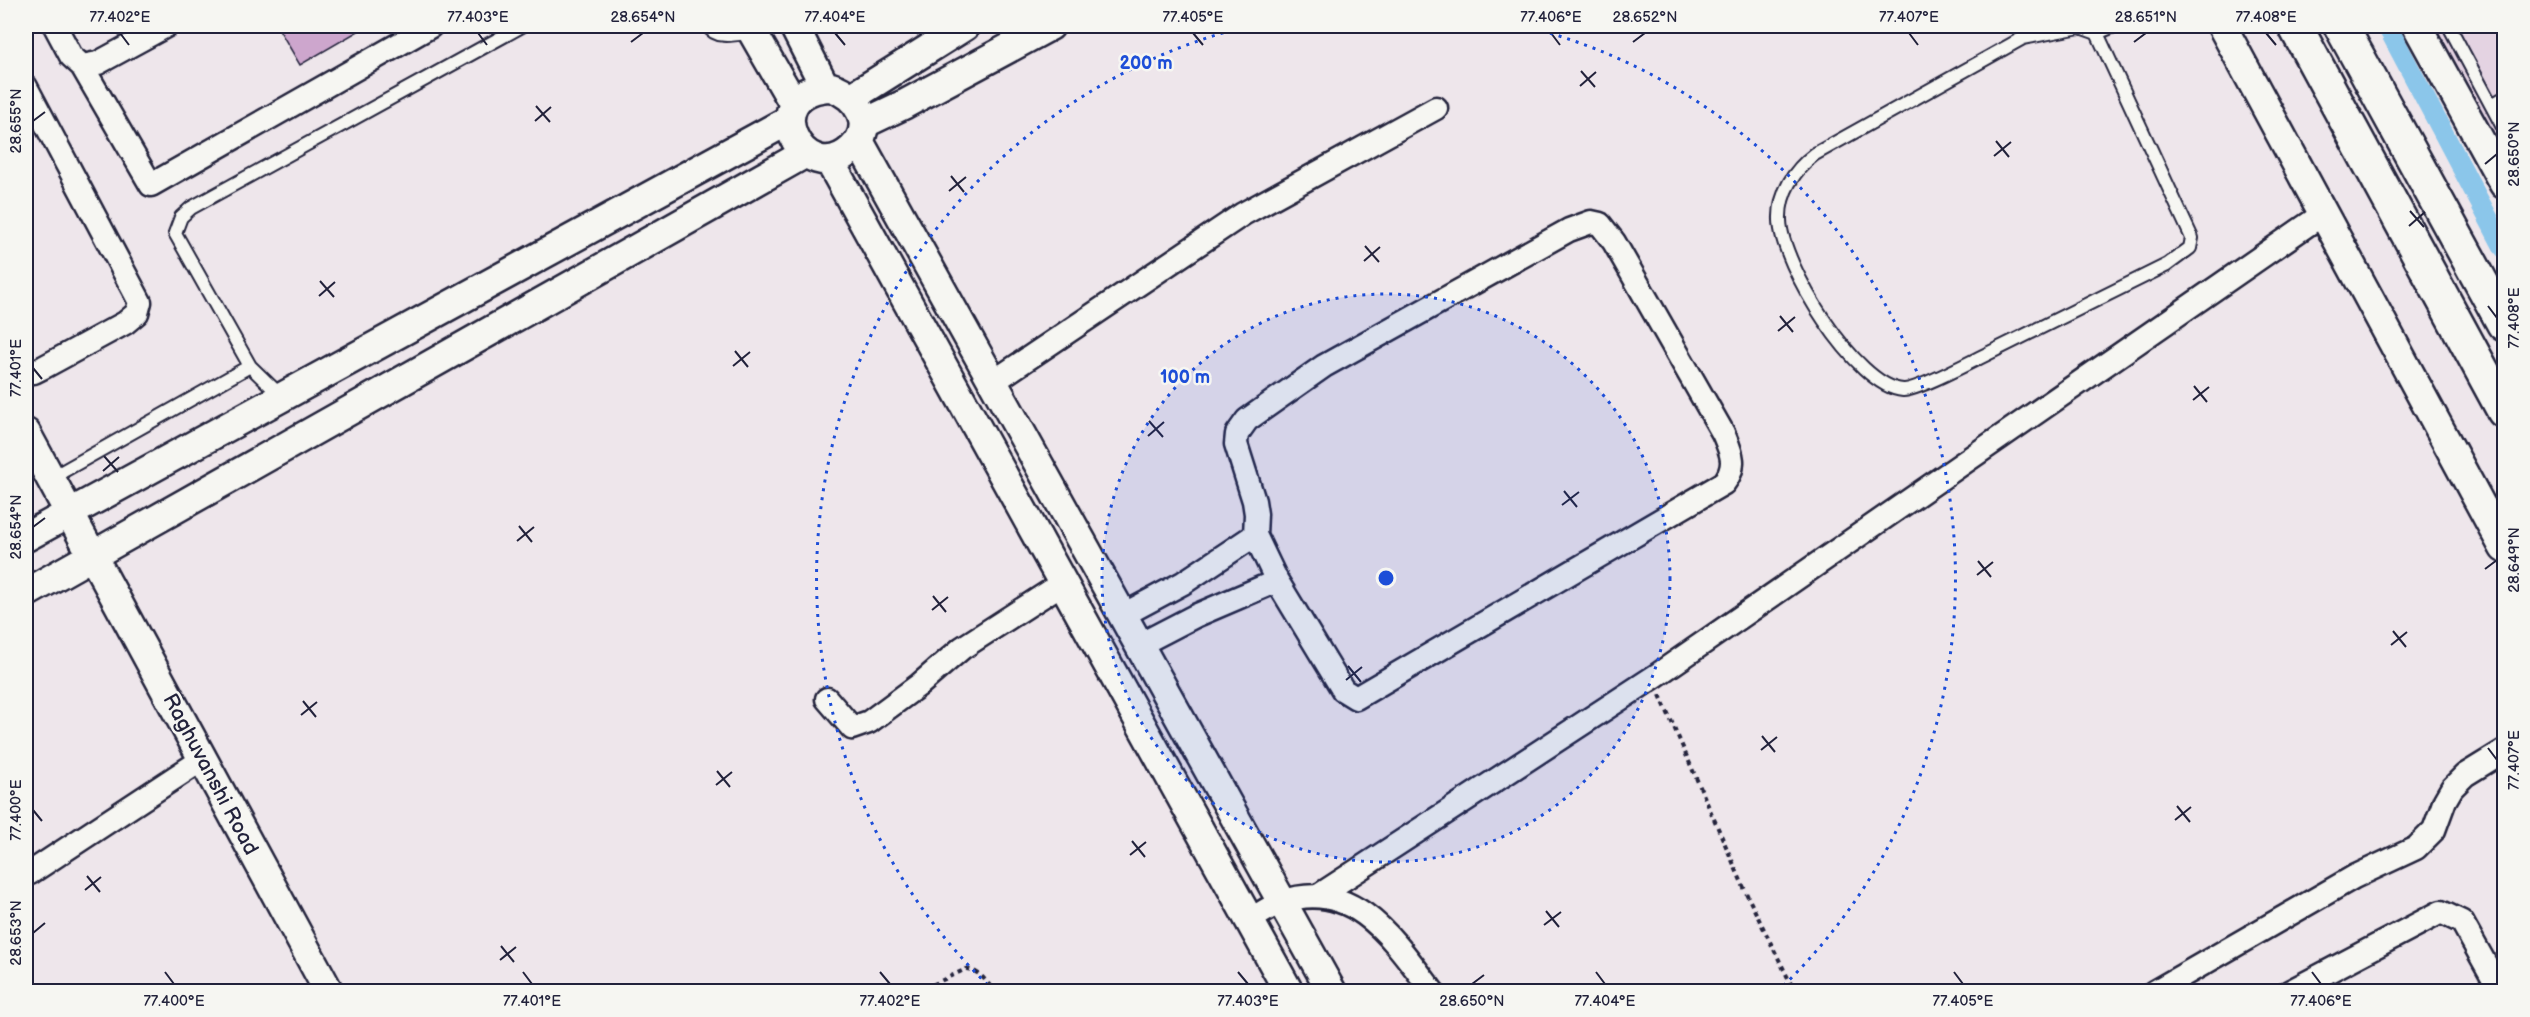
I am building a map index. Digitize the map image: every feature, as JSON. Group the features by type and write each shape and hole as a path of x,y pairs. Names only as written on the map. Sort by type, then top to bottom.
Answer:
{"main road":[{"path":"2295,26 2505,411"},
{"path":"2341,26 2505,324"}],"street":[{"path":"55,26 71,56 82,66 151,185 431,26"},
{"path":"82,66 98,63 166,26"},
{"path":"794,26 825,87"},
{"path":"852,97 965,26"},
{"path":"26,593 818,157 841,156 862,132 905,104 1050,26"},
{"path":"2222,26 2505,548"},
{"path":"2417,26 2505,184"},
{"path":"751,29 791,112 797,145 818,157 1063,583 1289,992"},
{"path":"26,87 137,292 140,302 137,313 125,323 34,372 26,371"},
{"path":"26,537 791,112 808,92 825,87 842,90 859,106 862,132 993,382 1332,992"},
{"path":"993,382 1243,214 1436,108"},
{"path":"1318,896 1657,675 2323,214"},
{"path":"1583,223 1600,224 1614,242 1723,433 1733,458 1733,468 1724,483 1356,698 1343,690 1277,581 1255,535 1254,501 1236,444 1237,434 1247,420 1324,366 1583,223"},
{"name":"Raghuvanshi Road","path":"29,446 51,478 70,512 329,992"},
{"path":"1123,615 1183,583 1255,535"},
{"path":"1139,645 1195,616 1277,581"},
{"path":"827,699 852,728 865,724 919,685 962,648 1063,583"},
{"path":"2154,992 2354,877 2416,848 2434,830 2452,788 2465,775 2505,751"},
{"path":"30,873 203,759"},
{"path":"1249,920 1282,902 1318,896 1351,904 1362,910 1385,930 1433,992"},
{"path":"2289,992 2440,912 2462,922 2501,992"}],"lane":[{"path":"281,396 250,366 175,233 182,217 191,208 522,26"},
{"path":"708,26 710,30 720,35 751,29"},
{"path":"2097,33 2192,238 2190,248 2167,265 1947,374 1904,390 1878,381 1844,349 1815,306 1791,259 1783,238 1780,220 1782,198 1789,182 1803,163 1815,154 2023,38 2080,27 2097,33 2114,26"},
{"path":"2448,26 2505,129"},
{"path":"2492,105 2505,98"},
{"path":"51,478 250,366"}],"path":[{"path":"1657,675 1660,694 1743,887 1795,992"},
{"path":"916,992 966,969 974,970 981,975 995,992"}],"shaded area":[{"path":"2434,26 2504,26 2504,157"}],"building":[{"path":"277,26 367,26 300,65"}],"waterway":[{"path":"2387,26 2504,248"}]}
